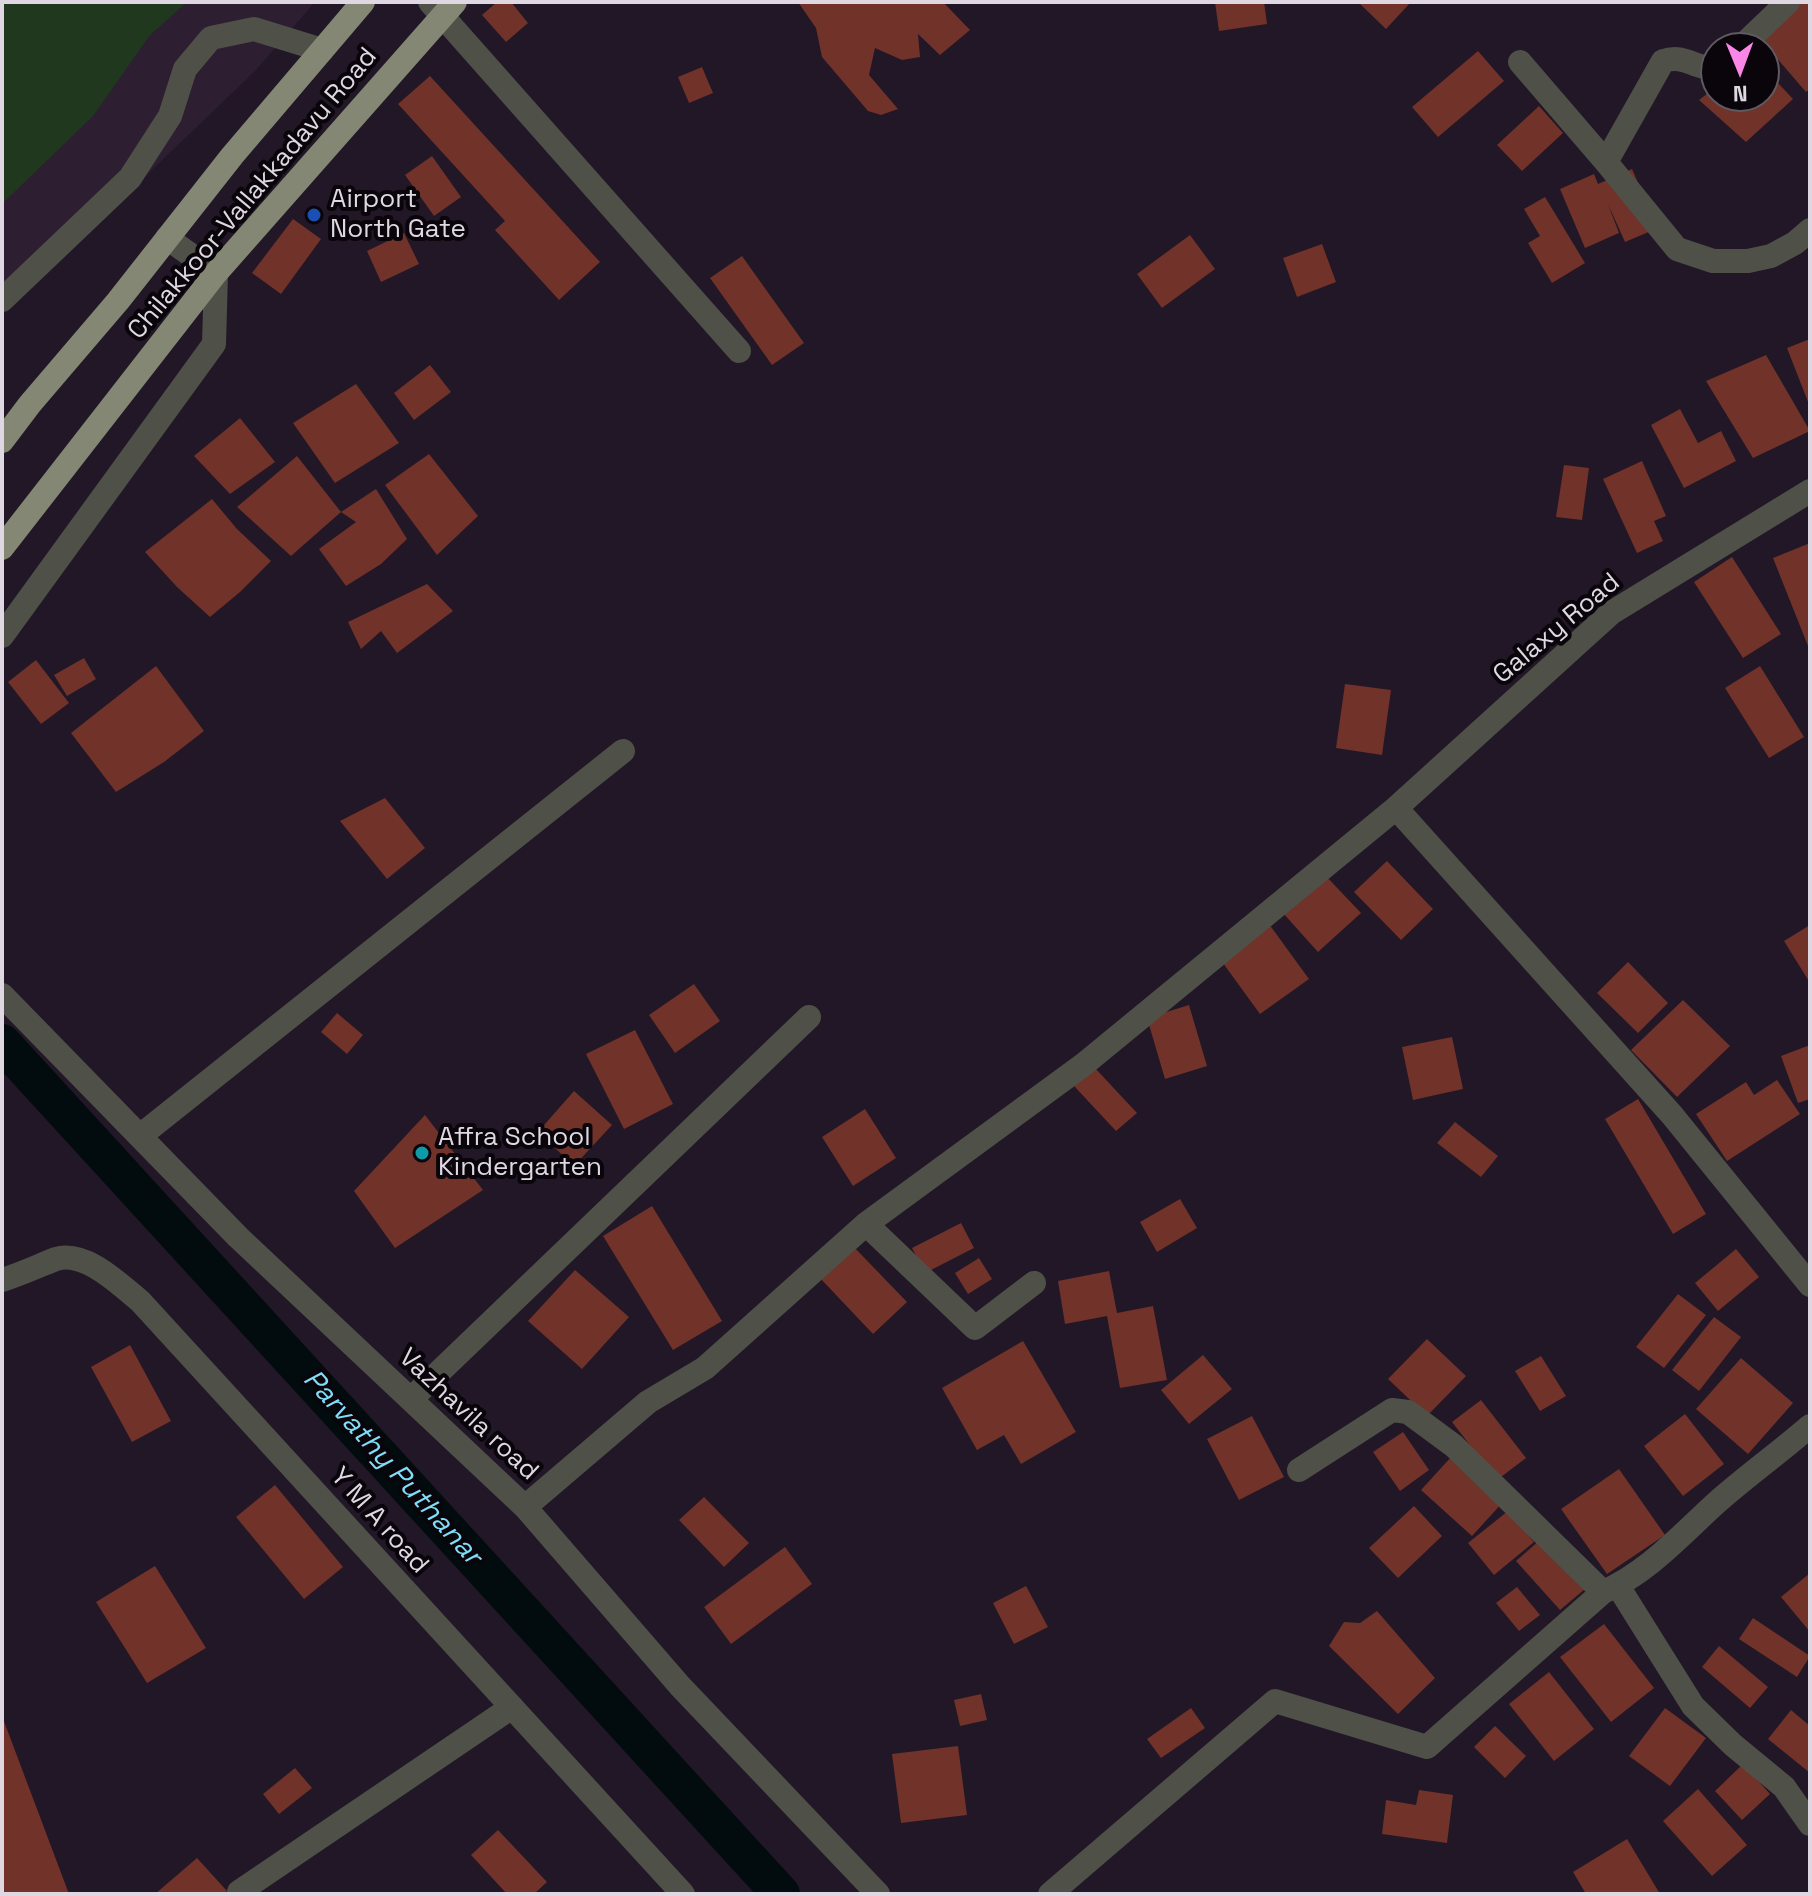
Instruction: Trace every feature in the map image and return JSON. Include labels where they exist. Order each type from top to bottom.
[{"type":"main road","points":[[2,441],[232,156],[363,2]]},
{"type":"main road","name":"Chilakkoor-Vallakkadavu Road","points":[[2,548],[216,273],[442,6]]},
{"type":"street","points":[[1757,32],[1788,2]]},
{"type":"street","points":[[442,6],[739,351]]},
{"type":"street","points":[[2,300],[130,178],[170,116],[185,69],[211,38],[254,29],[322,50]]},
{"type":"street","points":[[1606,162],[1663,61],[1684,59],[1700,66]]},
{"type":"street","points":[[1520,62],[1677,249],[1695,257],[1730,262],[1771,256],[1795,243],[1810,230]]},
{"type":"street","points":[[2,636],[214,344],[216,273],[167,238]]},
{"type":"street","name":"Galaxy Road","points":[[525,1507],[648,1402],[705,1368],[866,1224],[1083,1065],[1396,808],[1611,613],[1810,491]]},
{"type":"street","points":[[140,1136],[623,751]]},
{"type":"street","points":[[1396,808],[1672,1115],[1810,1285]]},
{"type":"street","name":"Vazhavila road","points":[[2,995],[238,1237],[525,1507],[680,1686],[878,1894]]},
{"type":"street","points":[[411,1399],[809,1017]]},
{"type":"street","points":[[866,1224],[975,1328],[1034,1283]]},
{"type":"street","name":"Y M A road","points":[[2,1280],[60,1258],[75,1258],[103,1271],[128,1291],[683,1894]]},
{"type":"street","points":[[1299,1470],[1392,1410],[1408,1412],[1473,1464],[1611,1589],[1693,1706],[1733,1745],[1784,1787],[1810,1824]]},
{"type":"street","points":[[1050,1894],[1275,1701],[1427,1747],[1611,1589],[1663,1552],[1717,1502],[1810,1426]]},
{"type":"street","points":[[239,1892],[512,1707]]},
{"type":"shaded area","points":[[2,2],[315,2],[256,70],[2,314]]},
{"type":"green space","points":[[2,2],[187,2],[150,35],[93,116],[2,204]]},
{"type":"building","points":[[497,2],[511,2],[528,23],[506,42],[482,15]]},
{"type":"building","points":[[798,2],[943,2],[970,30],[940,55],[918,34],[920,57],[902,60],[875,48],[869,75],[898,109],[881,115],[868,111],[822,57],[816,28]]},
{"type":"building","points":[[1215,2],[1264,2],[1267,24],[1219,31]]},
{"type":"building","points":[[1358,2],[1411,2],[1386,29]]},
{"type":"building","points":[[1798,2],[1810,2],[1810,89],[1806,92],[1780,62],[1780,32],[1770,32]]},
{"type":"building","points":[[1478,51],[1504,81],[1438,137],[1412,107]]},
{"type":"building","points":[[702,67],[713,93],[689,103],[678,77]]},
{"type":"building","points":[[430,76],[600,262],[559,300],[495,230],[505,221],[398,104]]},
{"type":"building","points":[[1780,85],[1793,99],[1780,111]]},
{"type":"building","points":[[1539,106],[1563,133],[1522,171],[1497,145]]},
{"type":"building","points":[[1712,112],[1779,112],[1746,142]]},
{"type":"building","points":[[432,156],[461,197],[434,216],[405,175]]},
{"type":"building","points":[[1632,169],[1658,228],[1625,242],[1608,204],[1619,233],[1585,248],[1560,189],[1594,174],[1598,184]]},
{"type":"building","points":[[1545,197],[1585,263],[1552,283],[1528,243],[1540,236],[1524,209]]},
{"type":"building","points":[[293,219],[321,239],[281,294],[252,273]]},
{"type":"building","points":[[404,233],[419,264],[381,282],[367,251]]},
{"type":"building","points":[[1190,235],[1215,269],[1162,308],[1137,274]]},
{"type":"building","points":[[1322,244],[1336,282],[1297,297],[1283,258]]},
{"type":"building","points":[[742,256],[804,343],[772,365],[710,278]]},
{"type":"building","points":[[1810,339],[1810,407],[1787,348]]},
{"type":"building","points":[[1766,355],[1810,431],[1753,458],[1706,381]]},
{"type":"building","points":[[430,365],[451,392],[414,420],[394,393]]},
{"type":"building","points":[[356,384],[399,443],[335,483],[293,423]]},
{"type":"building","points":[[1680,409],[1698,443],[1721,431],[1736,461],[1684,488],[1651,425]]},
{"type":"building","points":[[240,418],[275,462],[230,494],[194,456]]},
{"type":"building","points":[[429,454],[478,516],[437,555],[385,485]]},
{"type":"building","points":[[297,456],[341,512],[291,556],[237,507]]},
{"type":"building","points":[[1642,461],[1666,516],[1654,521],[1663,541],[1637,553],[1603,479]]},
{"type":"building","points":[[1564,465],[1589,468],[1582,520],[1556,517]]},
{"type":"building","points":[[376,489],[407,539],[381,564],[346,586],[319,549],[356,522],[341,512]]},
{"type":"building","points":[[212,499],[237,529],[271,561],[210,617],[145,552]]},
{"type":"building","points":[[1810,543],[1810,651],[1773,558]]},
{"type":"building","points":[[1732,557],[1781,634],[1743,658],[1694,582]]},
{"type":"building","points":[[427,584],[453,611],[397,653],[381,631],[361,649],[348,622]]},
{"type":"building","points":[[84,658],[96,679],[67,696],[54,675]]},
{"type":"building","points":[[36,660],[69,703],[41,724],[8,682]]},
{"type":"building","points":[[156,666],[204,731],[164,762],[116,792],[71,733]]},
{"type":"building","points":[[1760,666],[1804,737],[1769,758],[1725,688]]},
{"type":"building","points":[[1345,684],[1391,690],[1382,755],[1336,748]]},
{"type":"building","points":[[385,798],[425,848],[387,879],[340,821]]},
{"type":"building","points":[[1387,861],[1433,909],[1401,940],[1354,892]]},
{"type":"building","points":[[1324,874],[1361,913],[1318,952],[1282,912]]},
{"type":"building","points":[[1269,924],[1309,979],[1260,1014],[1220,959]]},
{"type":"building","points":[[1810,925],[1810,983],[1784,941]]},
{"type":"building","points":[[1628,962],[1668,1003],[1638,1033],[1597,993]]},
{"type":"building","points":[[694,984],[720,1021],[675,1053],[649,1015]]},
{"type":"building","points":[[1683,1000],[1730,1046],[1677,1097],[1631,1050]]},
{"type":"building","points":[[1189,1005],[1207,1066],[1165,1079],[1147,1018]]},
{"type":"building","points":[[337,1013],[363,1035],[347,1054],[321,1032]]},
{"type":"building","points":[[635,1030],[673,1104],[624,1129],[586,1054]]},
{"type":"building","points":[[1452,1037],[1463,1089],[1413,1100],[1402,1047]]},
{"type":"building","points":[[1810,1045],[1810,1099],[1798,1103],[1781,1056]]},
{"type":"building","points":[[1095,1068],[1137,1113],[1116,1131],[1074,1086]]},
{"type":"building","points":[[1777,1080],[1800,1114],[1727,1161],[1696,1114],[1746,1082],[1754,1095]]},
{"type":"building","points":[[574,1091],[612,1125],[574,1166],[538,1132]]},
{"type":"building","points":[[1638,1099],[1706,1214],[1673,1234],[1605,1119]]},
{"type":"building","points":[[865,1109],[896,1158],[853,1186],[822,1137]]},
{"type":"building","name":"Affra School Kindergarten","points":[[425,1115],[483,1190],[395,1248],[354,1191]]},
{"type":"building","points":[[1455,1122],[1498,1156],[1481,1177],[1437,1143]]},
{"type":"building","points":[[1180,1199],[1197,1228],[1157,1252],[1140,1222]]},
{"type":"building","points":[[652,1206],[722,1321],[673,1350],[603,1236]]},
{"type":"building","points":[[961,1223],[974,1248],[925,1273],[912,1248]]},
{"type":"building","points":[[852,1245],[907,1302],[873,1334],[819,1277]]},
{"type":"building","points":[[1736,1249],[1759,1277],[1718,1311],[1695,1283]]},
{"type":"building","points":[[979,1258],[992,1279],[968,1294],[955,1273]]},
{"type":"building","points":[[575,1270],[629,1317],[582,1369],[528,1321]]},
{"type":"building","points":[[1109,1271],[1117,1313],[1153,1306],[1167,1380],[1120,1388],[1107,1316],[1065,1324],[1058,1281]]},
{"type":"building","points":[[1678,1294],[1706,1315],[1664,1368],[1636,1347]]},
{"type":"building","points":[[1714,1317],[1741,1337],[1699,1391],[1672,1370]]},
{"type":"building","points":[[1427,1339],[1466,1376],[1427,1416],[1388,1379]]},
{"type":"building","points":[[1023,1341],[1076,1432],[1021,1464],[1004,1435],[977,1450],[942,1388]]},
{"type":"building","points":[[130,1345],[171,1421],[132,1442],[91,1367]]},
{"type":"building","points":[[1203,1355],[1232,1389],[1189,1424],[1161,1390]]},
{"type":"building","points":[[1541,1356],[1566,1396],[1540,1411],[1515,1371]]},
{"type":"building","points":[[1741,1358],[1793,1403],[1748,1454],[1696,1409]]},
{"type":"building","points":[[1481,1400],[1526,1458],[1497,1480],[1452,1422]]},
{"type":"building","points":[[1685,1414],[1724,1464],[1683,1496],[1644,1446]]},
{"type":"building","points":[[1252,1416],[1284,1477],[1239,1500],[1207,1439]]},
{"type":"building","points":[[1403,1432],[1429,1470],[1400,1491],[1373,1452]]},
{"type":"building","points":[[1452,1456],[1504,1501],[1472,1536],[1421,1490]]},
{"type":"building","points":[[1619,1469],[1665,1535],[1607,1574],[1561,1509]]},
{"type":"building","points":[[275,1485],[343,1567],[304,1599],[236,1517]]},
{"type":"building","points":[[704,1497],[749,1543],[724,1567],[679,1520]]},
{"type":"building","points":[[1414,1506],[1442,1536],[1398,1578],[1369,1548]]},
{"type":"building","points":[[1508,1511],[1534,1542],[1494,1575],[1468,1543]]},
{"type":"building","points":[[1541,1539],[1585,1589],[1560,1610],[1516,1561]]},
{"type":"building","points":[[785,1547],[812,1584],[731,1644],[704,1607]]},
{"type":"building","points":[[155,1566],[206,1648],[147,1683],[96,1602]]},
{"type":"building","points":[[1810,1573],[1810,1632],[1781,1597]]},
{"type":"building","points":[[1026,1586],[1048,1627],[1014,1644],[993,1603]]},
{"type":"building","points":[[1517,1587],[1540,1615],[1519,1631],[1496,1603]]},
{"type":"building","points":[[1377,1611],[1435,1678],[1398,1714],[1329,1646],[1344,1622],[1360,1623]]},
{"type":"building","points":[[1753,1618],[1810,1656],[1797,1677],[1739,1639]]},
{"type":"building","points":[[1604,1624],[1654,1688],[1611,1722],[1560,1657]]},
{"type":"building","points":[[1719,1646],[1768,1687],[1750,1708],[1702,1667]]},
{"type":"building","points":[[1549,1672],[1594,1729],[1554,1761],[1509,1704]]},
{"type":"building","points":[[981,1694],[987,1720],[960,1726],[954,1700]]},
{"type":"building","points":[[1191,1708],[1205,1728],[1161,1758],[1147,1739]]},
{"type":"building","points":[[1665,1708],[1706,1738],[1670,1786],[1629,1756]]},
{"type":"building","points":[[1791,1710],[1810,1726],[1810,1773],[1768,1739]]},
{"type":"building","points":[[2,1716],[69,1894],[2,1894]]},
{"type":"building","points":[[1495,1726],[1526,1756],[1505,1778],[1474,1747]]},
{"type":"building","points":[[958,1746],[967,1815],[901,1823],[892,1754]]},
{"type":"building","points":[[1743,1764],[1770,1794],[1742,1820],[1715,1791]]},
{"type":"building","points":[[295,1768],[312,1788],[279,1814],[263,1794]]},
{"type":"building","points":[[1698,1789],[1747,1845],[1712,1876],[1663,1821]]},
{"type":"building","points":[[1419,1790],[1453,1795],[1447,1843],[1382,1834],[1386,1800],[1416,1805]]},
{"type":"building","points":[[498,1830],[547,1882],[534,1894],[507,1894],[471,1855]]},
{"type":"building","points":[[1627,1839],[1660,1894],[1586,1894],[1573,1872]]},
{"type":"building","points":[[197,1858],[227,1891],[224,1894],[155,1894]]},
{"type":"waterway","name":"Parvathy Puthanar","points":[[2,1043],[781,1894]]},
{"type":"place","name":"Airport North Gate","points":[[314,215]]},
{"type":"place","name":"Affra School Kindergarten","points":[[422,1153]]}]
